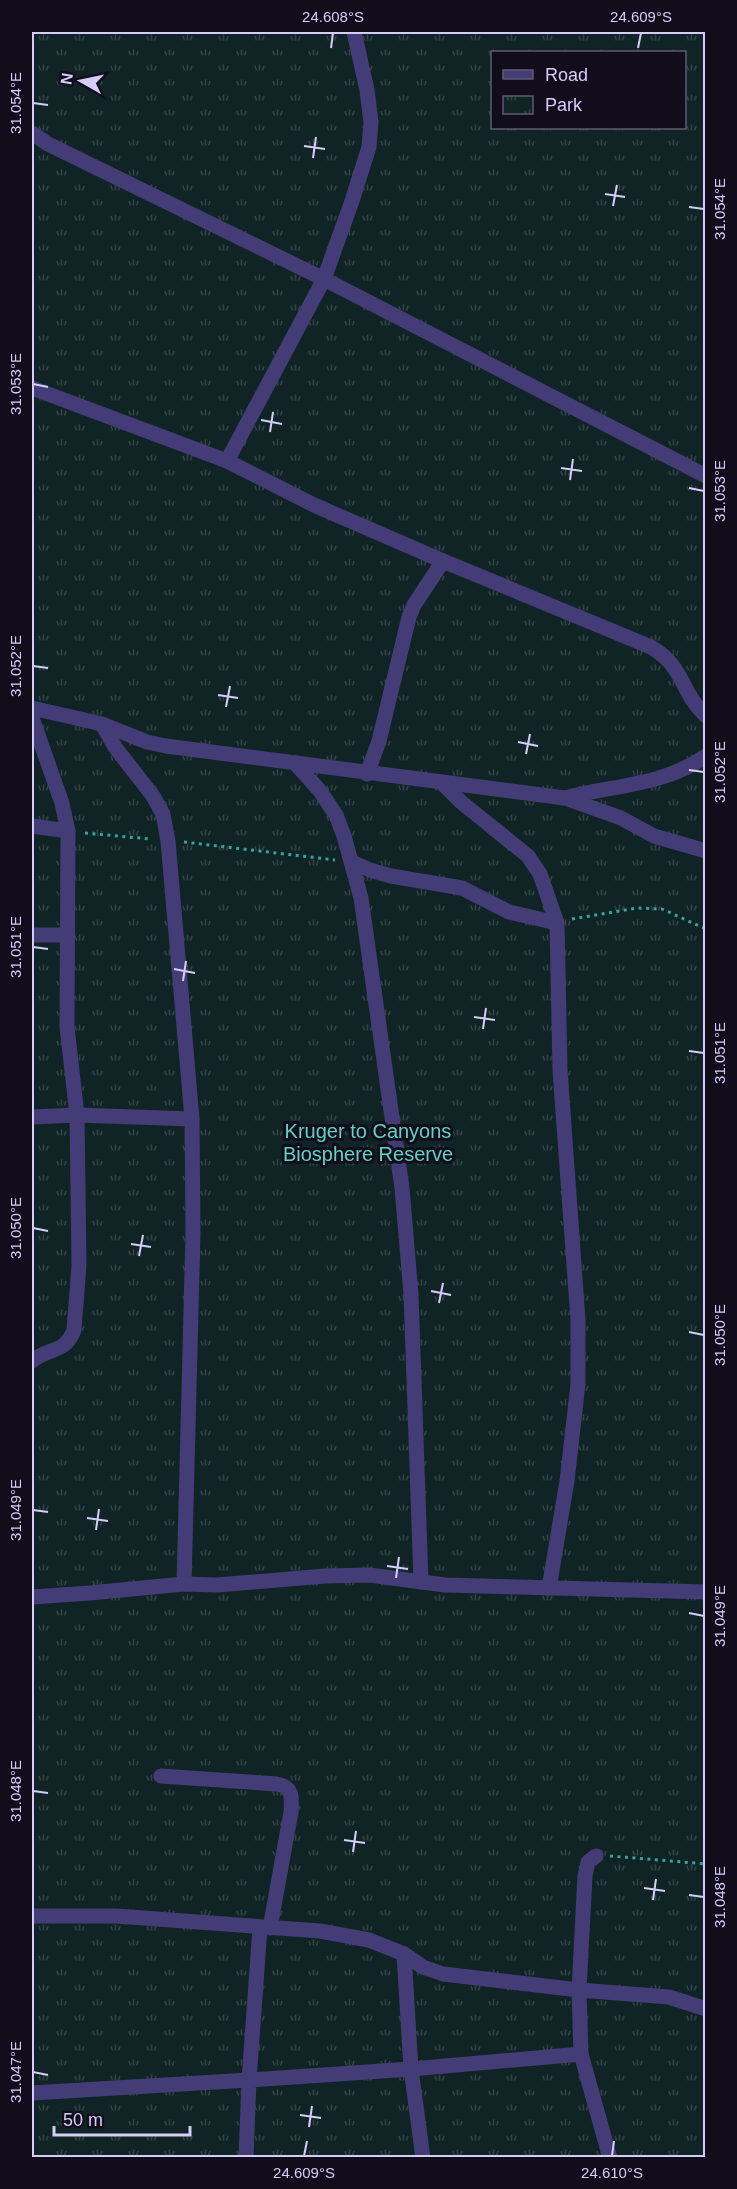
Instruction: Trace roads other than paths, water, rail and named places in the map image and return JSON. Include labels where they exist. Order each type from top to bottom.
[{"type":"street","points":[[227,461],[324,279],[369,147],[370,122],[367,90],[354,32]]},
{"type":"street","points":[[32,133],[48,144],[324,279],[705,476]]},
{"type":"street","points":[[32,388],[227,461],[314,505],[651,647],[672,662],[689,697],[705,716]]},
{"type":"street","points":[[367,774],[379,741],[414,605],[443,561]]},
{"type":"street","points":[[32,708],[102,724],[147,742],[166,746],[565,798],[621,818],[654,836],[705,851]]},
{"type":"street","points":[[32,718],[62,803],[68,831],[67,1027],[77,1115],[79,1265],[74,1330],[66,1344],[59,1349],[41,1354],[32,1361]]},
{"type":"street","points":[[102,724],[115,747],[153,796],[163,814],[168,841],[192,1119],[193,1233],[184,1584]]},
{"type":"street","points":[[565,798],[587,792],[642,784],[670,775],[705,756]]},
{"type":"street","points":[[295,763],[320,791],[336,815],[352,862],[368,940],[403,1200],[411,1294],[421,1582]]},
{"type":"street","points":[[441,783],[528,856],[540,874],[557,923],[560,1070],[578,1309],[578,1384],[567,1481],[549,1588]]},
{"type":"street","points":[[32,826],[68,831]]},
{"type":"street","points":[[352,862],[391,876],[462,888],[509,912],[557,923]]},
{"type":"street","points":[[32,935],[68,935]]},
{"type":"street","points":[[32,1117],[77,1115],[192,1119]]},
{"type":"street","points":[[32,1596],[101,1593],[184,1584],[217,1585],[358,1575],[445,1585],[705,1592]]},
{"type":"street","points":[[161,1776],[285,1785],[292,1797],[291,1812],[265,1928],[249,2080],[246,2157]]},
{"type":"street","points":[[597,1857],[588,1862],[585,1876],[579,1990],[581,2054],[610,2157]]},
{"type":"street","points":[[32,1916],[116,1916],[320,1931],[369,1940],[404,1954],[423,1967],[443,1974],[579,1990],[669,1997],[705,2009]]},
{"type":"street","points":[[404,1954],[411,2069],[423,2157]]},
{"type":"street","points":[[32,2093],[411,2069],[581,2054]]},
{"type":"park label","name":"Kruger to Canyons Biosphere Reserve","points":[[368,1142]]}]
